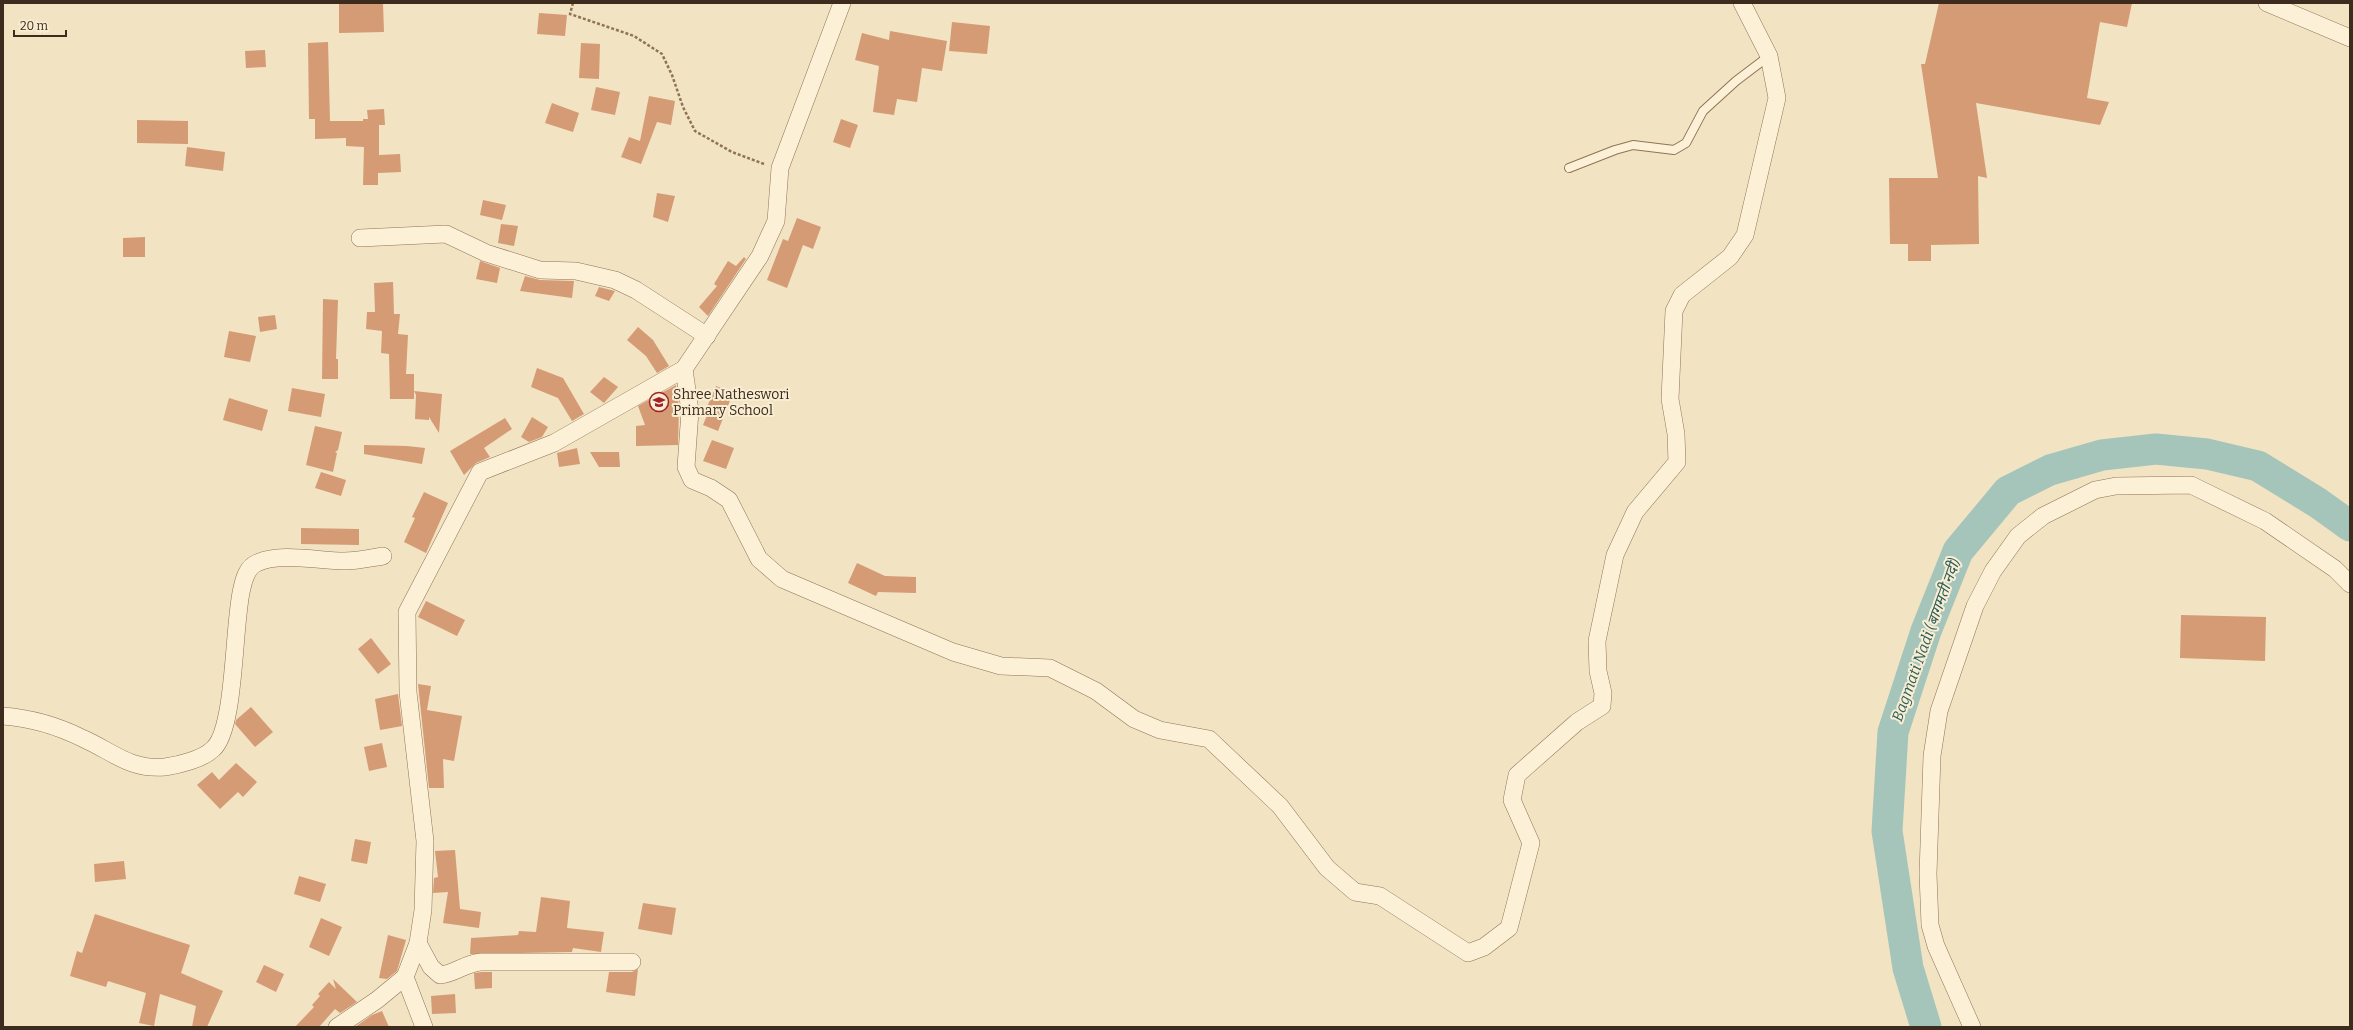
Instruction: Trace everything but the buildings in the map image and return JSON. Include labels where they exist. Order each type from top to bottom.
[{"type":"street","points":[[337,1027],[377,1000],[404,977],[418,944],[423,910],[425,841],[408,692],[407,612],[480,472],[554,443],[684,369],[760,256],[776,221],[780,170],[842,3]]},
{"type":"street","points":[[684,369],[690,411],[686,467],[692,480],[711,488],[729,500],[759,559],[782,579],[953,652],[1001,666],[1050,668],[1096,691],[1134,719],[1160,730],[1209,739],[1280,806],[1327,868],[1355,892],[1380,896],[1468,953],[1484,947],[1509,928],[1531,843],[1512,800],[1517,776],[1577,722],[1602,706],[1603,693],[1598,671],[1597,641],[1615,555],[1635,512],[1677,462],[1676,434],[1670,399],[1674,311],[1682,296],[1730,257],[1745,235],[1777,98],[1769,56],[1742,3]]},
{"type":"street","points":[[2267,3],[2350,38]]},
{"type":"street","points":[[360,238],[446,234],[486,253],[540,270],[576,271],[615,280],[636,290],[707,336]]},
{"type":"street","points":[[1972,1027],[1936,946],[1930,925],[1928,874],[1932,756],[1939,711],[1975,606],[1993,571],[2018,536],[2044,516],[2095,490],[2116,486],[2191,485],[2265,521],[2336,570],[2350,584]]},
{"type":"street","points":[[3,716],[54,725],[86,739],[113,756],[137,765],[166,767],[199,757],[213,750],[222,738],[228,719],[239,601],[246,574],[255,563],[271,558],[345,561],[383,556]]},
{"type":"street","points":[[418,944],[431,967],[440,975],[450,975],[470,963],[480,962],[632,962]]},
{"type":"street","points":[[404,977],[424,1027]]},
{"type":"lane","points":[[1569,168],[1614,150],[1633,145],[1674,150],[1686,143],[1703,111],[1736,81],[1769,56]]},
{"type":"path","points":[[573,3],[570,14],[634,36],[662,54],[672,75],[682,107],[696,131],[732,152],[780,170]]},
{"type":"waterway","name":"Bagmati Nadi (बागमती नदी)","points":[[1926,1027],[1908,968],[1887,831],[1893,732],[1926,631],[1958,551],[2008,491],[2050,470],[2102,455],[2156,449],[2207,454],[2258,466],[2318,503],[2350,526]]},
{"type":"place","name":"Shree Natheswori Primary School","points":[[659,402]]}]
